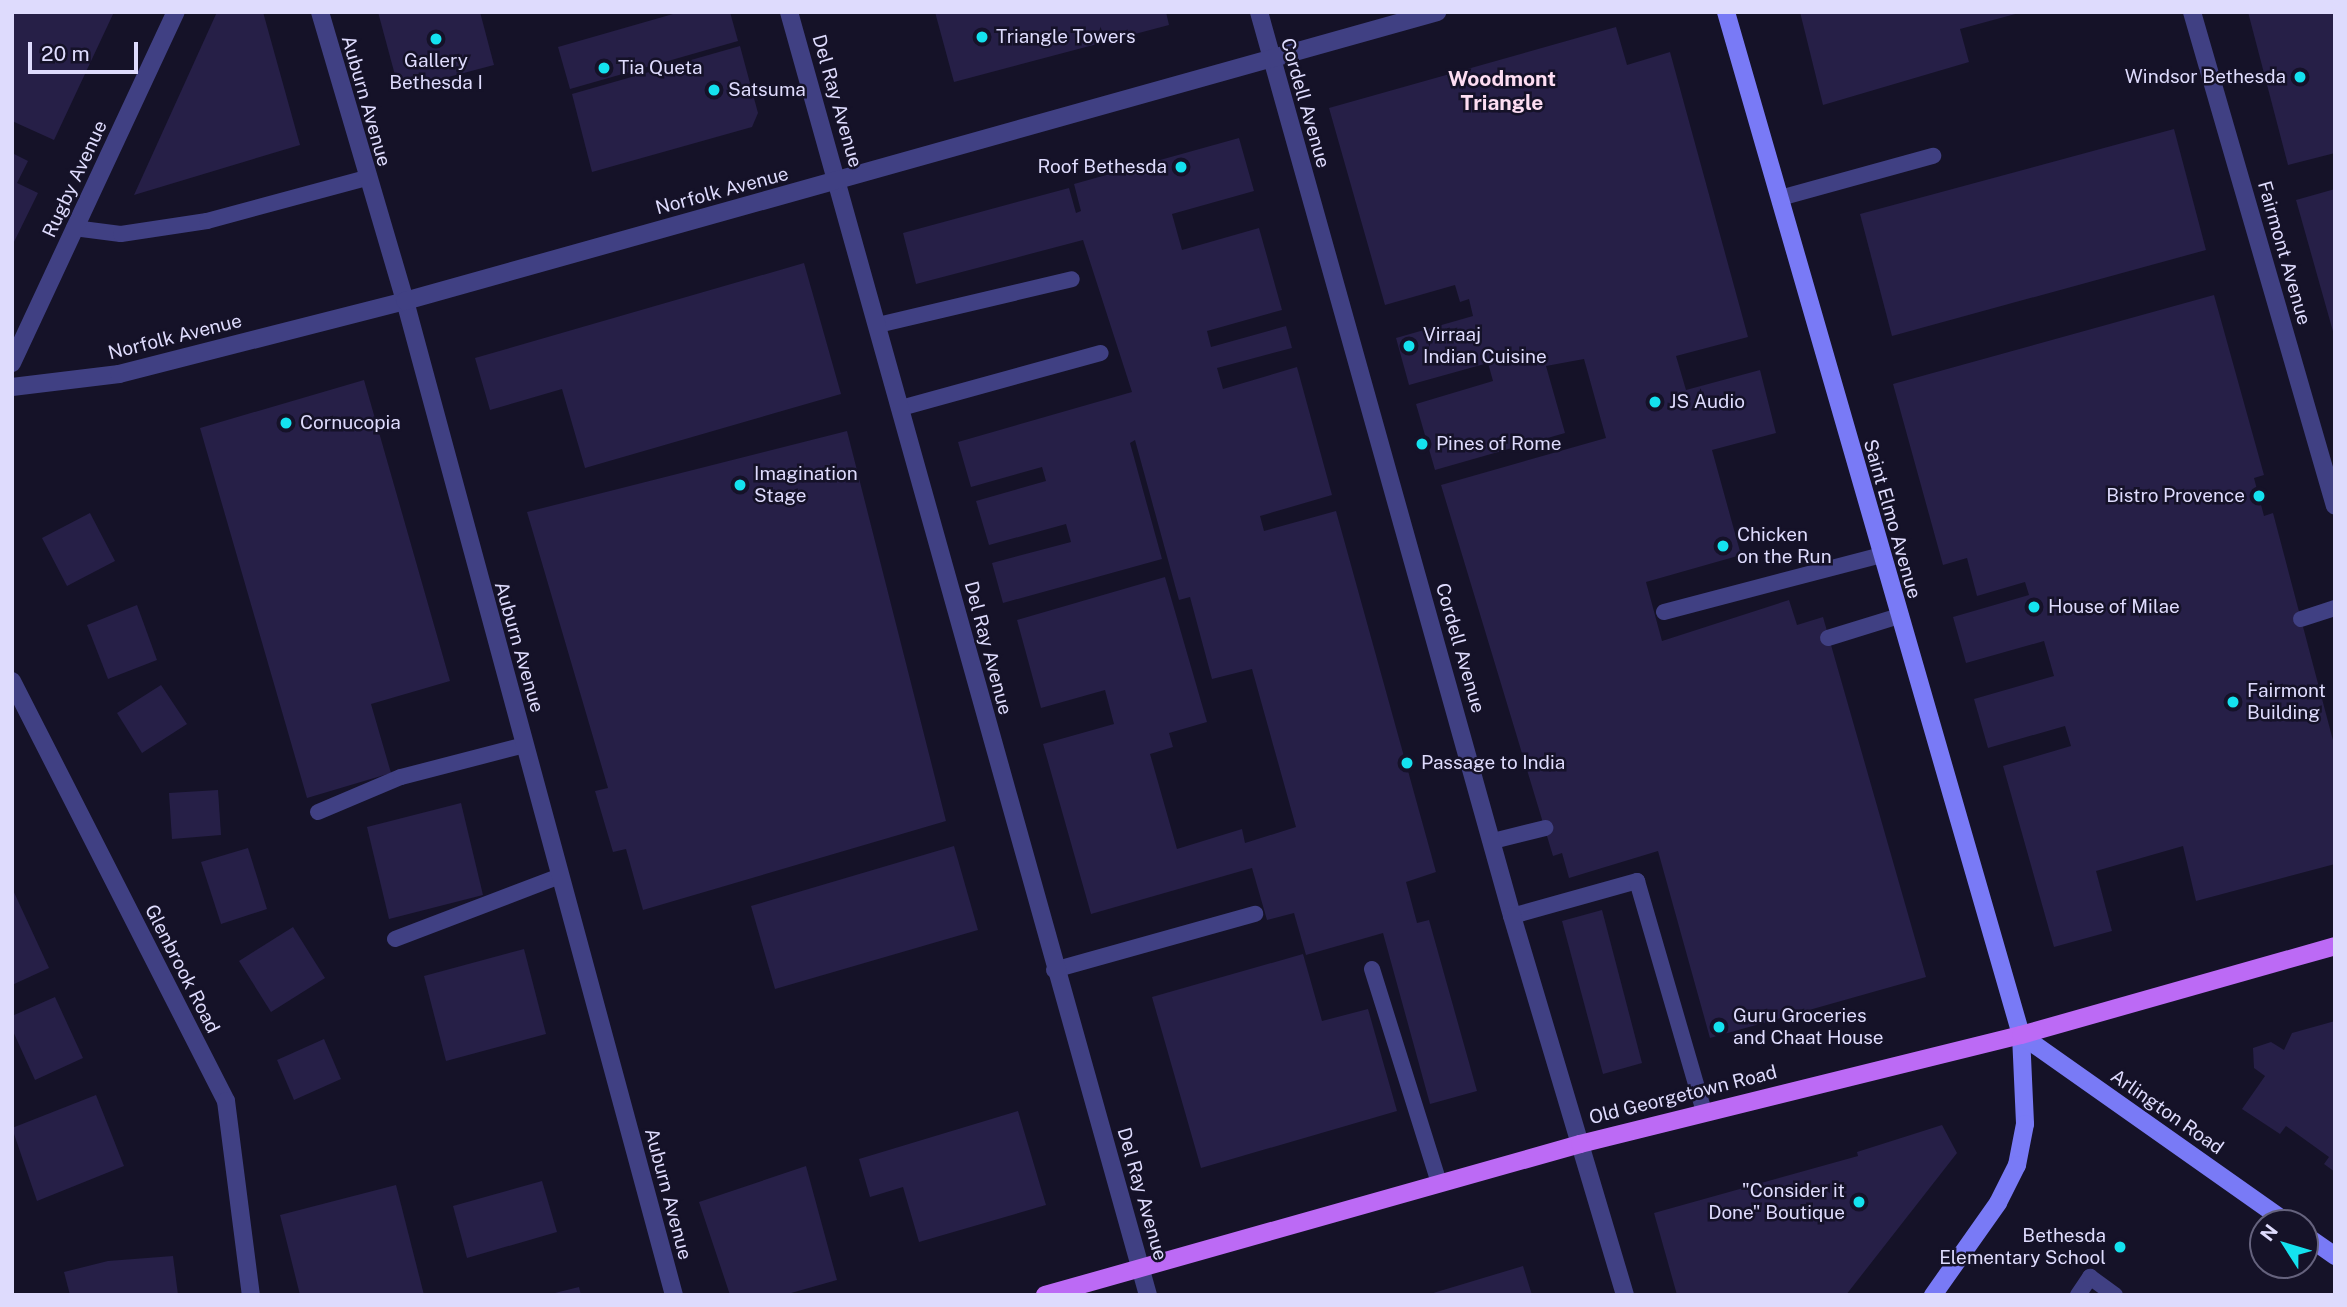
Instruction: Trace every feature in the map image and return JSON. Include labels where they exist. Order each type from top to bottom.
[{"type":"main road","name":"Old Georgetown Road","points":[[1045,1295],[1580,1144],[1704,1111],[2021,1035],[2335,946]]},
{"type":"street","name":"Rugby Avenue","points":[[12,363],[176,12]]},
{"type":"street","name":"Auburn Avenue","points":[[320,12],[366,178],[405,301],[674,1295]]},
{"type":"street","name":"Del Ray Avenue","points":[[789,12],[839,181],[1054,970],[1148,1295]]},
{"type":"street","name":"Cordell Avenue","points":[[1259,12],[1512,916],[1625,1295]]},
{"type":"street","name":"Norfolk Avenue","points":[[12,387],[119,374],[405,301],[1437,12]]},
{"type":"street","name":"Saint Elmo Avenue","points":[[1726,12],[2021,1035],[2025,1124],[2017,1165],[1998,1203],[1933,1295]]},
{"type":"street","name":"Fairmont Avenue","points":[[2192,12],[2335,506]]},
{"type":"street","name":"Glenbrook Road","points":[[12,681],[226,1101],[251,1295]]},
{"type":"street","name":"Arlington Road","points":[[2021,1035],[2268,1209]]},
{"type":"street","points":[[2319,1245],[2335,1256]]},
{"type":"lane","points":[[1780,198],[1933,156]]},
{"type":"lane","points":[[75,228],[121,234],[206,221],[366,178]]},
{"type":"lane","points":[[878,325],[1072,279]]},
{"type":"lane","points":[[901,408],[1101,353]]},
{"type":"lane","points":[[1664,612],[1881,555]]},
{"type":"lane","points":[[2301,619],[2335,608]]},
{"type":"lane","points":[[1828,638],[1899,616]]},
{"type":"lane","points":[[318,812],[401,777],[525,745]]},
{"type":"lane","points":[[1493,841],[1545,828]]},
{"type":"lane","points":[[396,939],[560,876]]},
{"type":"lane","points":[[1512,916],[1637,881],[1704,1111]]},
{"type":"lane","points":[[1054,970],[1255,914]]},
{"type":"lane","points":[[1372,969],[1439,1183]]},
{"type":"lane","points":[[2078,1295],[2090,1277],[2115,1295]]},
{"type":"building","points":[[12,12],[114,12],[54,140],[12,121]]},
{"type":"building","points":[[217,12],[263,12],[300,145],[134,195]]},
{"type":"building","name":"Gallery Bethesda I","points":[[378,12],[480,12],[494,65],[399,90]]},
{"type":"building","name":"Tia Queta","points":[[680,12],[730,12],[738,41],[570,89],[558,47]]},
{"type":"building","points":[[935,12],[1166,12],[1169,25],[954,82]]},
{"type":"building","points":[[1800,12],[2019,13],[1960,29],[1969,62],[1823,105]]},
{"type":"building","name":"Windsor Bethesda","points":[[2248,12],[2335,12],[2335,153],[2288,165]]},
{"type":"building","points":[[1616,27],[1627,65],[1670,52],[1748,337],[1676,356],[1686,390],[1760,370],[1776,433],[1712,450],[1741,555],[1646,582],[1662,641],[1789,600],[1797,625],[1823,617],[1926,977],[1710,1038],[1658,851],[1569,878],[1562,853],[1553,856],[1441,485],[1606,438],[1584,359],[1546,366],[1565,433],[1435,470],[1416,404],[1493,381],[1488,363],[1409,385],[1396,338],[1473,316],[1469,299],[1460,302],[1455,285],[1385,305],[1329,108]]},
{"type":"building","points":[[740,46],[758,113],[752,127],[592,172],[572,94]]},
{"type":"building","points":[[2174,129],[2206,250],[1892,336],[1860,214]]},
{"type":"building","points":[[1239,138],[1254,191],[1172,214],[1182,250],[1259,228],[1282,310],[1207,331],[1211,347],[1286,326],[1292,348],[1217,368],[1223,389],[1297,367],[1332,495],[1260,516],[1264,531],[1336,511],[1436,872],[1406,882],[1417,923],[1429,920],[1477,1091],[1430,1104],[1383,933],[1306,955],[1294,913],[1267,920],[1252,868],[1091,914],[1043,744],[1114,724],[1105,690],[1041,708],[1017,620],[1165,577],[1207,722],[1169,733],[1173,747],[1150,754],[1177,849],[1242,829],[1245,843],[1296,827],[1252,669],[1212,679],[1190,597],[1179,600],[1135,440],[1130,443],[1162,559],[1003,603],[992,563],[1071,542],[1066,524],[989,545],[976,501],[1046,481],[1042,467],[971,487],[958,442],[1132,392],[1083,240],[916,284],[903,233],[1069,188],[1076,213],[1081,211],[1074,184]]},
{"type":"building","points":[[12,153],[28,161],[17,183],[38,193],[12,246]]},
{"type":"building","points":[[2335,189],[2335,335],[2334,335],[2296,200]]},
{"type":"building","points":[[804,263],[841,394],[585,468],[562,389],[490,410],[475,358]]},
{"type":"building","points":[[2214,295],[2264,475],[2254,478],[2264,516],[2273,513],[2335,748],[2335,864],[2196,901],[2183,846],[2096,871],[2112,931],[2054,947],[2003,766],[2071,746],[2065,726],[1988,748],[1974,699],[2054,676],[2044,641],[1966,663],[1953,617],[2029,595],[2025,582],[1977,596],[1967,558],[1943,565],[1893,384]]},
{"type":"building","points":[[364,380],[450,681],[371,704],[391,773],[307,798],[200,428]]},
{"type":"building","points":[[847,431],[946,821],[643,910],[626,849],[613,852],[595,791],[608,788],[527,512]]},
{"type":"building","points":[[90,513],[115,561],[67,586],[42,538]]},
{"type":"building","points":[[137,605],[157,660],[108,679],[87,625]]},
{"type":"building","points":[[161,685],[187,724],[142,753],[117,713]]},
{"type":"building","points":[[218,790],[221,835],[172,839],[169,793]]},
{"type":"building","points":[[461,803],[483,895],[389,919],[367,827]]},
{"type":"building","points":[[954,846],[978,930],[775,989],[751,906]]},
{"type":"building","points":[[248,848],[267,909],[221,924],[201,862]]},
{"type":"building","points":[[12,888],[49,968],[12,985]]},
{"type":"building","points":[[1602,910],[1642,1063],[1603,1074],[1562,921]]},
{"type":"building","points":[[293,927],[325,978],[271,1012],[239,961]]},
{"type":"building","points":[[524,949],[546,1034],[446,1061],[424,976]]},
{"type":"building","points":[[1303,954],[1322,1021],[1368,1009],[1397,1111],[1201,1168],[1152,997]]},
{"type":"building","points":[[55,997],[83,1058],[35,1080],[12,1029],[12,1016]]},
{"type":"building","points":[[2335,1021],[2335,1172],[2324,1164],[2329,1157],[2286,1126],[2280,1134],[2242,1109],[2265,1076],[2254,1068],[2253,1048],[2271,1042],[2284,1050],[2292,1033]]},
{"type":"building","points":[[324,1039],[341,1079],[294,1100],[277,1060]]},
{"type":"building","points":[[96,1095],[124,1166],[37,1201],[12,1128]]},
{"type":"building","points":[[1018,1111],[1046,1205],[919,1242],[903,1187],[870,1197],[859,1159]]},
{"type":"building","points":[[1942,1125],[1957,1153],[1846,1295],[1677,1295],[1654,1213],[1858,1156],[1857,1152]]},
{"type":"building","points":[[806,1166],[837,1280],[784,1295],[730,1295],[699,1202]]},
{"type":"building","points":[[542,1181],[557,1232],[467,1258],[453,1206]]},
{"type":"building","points":[[396,1185],[424,1295],[300,1295],[280,1215]]},
{"type":"building","points":[[173,1256],[178,1295],[70,1295],[64,1272],[108,1261]]},
{"type":"building","points":[[1523,1266],[1532,1295],[1430,1295],[1430,1294]]},
{"type":"building","points":[[579,1287],[581,1295],[551,1295],[551,1294]]},
{"type":"place","name":"Triangle Towers","points":[[982,37]]},
{"type":"place","name":"Gallery Bethesda I","points":[[436,39]]},
{"type":"place","name":"Tia Queta","points":[[604,68]]},
{"type":"place","name":"Windsor Bethesda","points":[[2300,77]]},
{"type":"place","name":"Satsuma","points":[[714,90]]},
{"type":"place","name":"Roof Bethesda","points":[[1181,167]]},
{"type":"place","name":"Virraaj Indian Cuisine","points":[[1409,346]]},
{"type":"place","name":"JS Audio","points":[[1655,402]]},
{"type":"place","name":"Cornucopia","points":[[286,423]]},
{"type":"place","name":"Pines of Rome","points":[[1422,444]]},
{"type":"place","name":"Imagination Stage","points":[[740,485]]},
{"type":"place","name":"Bistro Provence","points":[[2259,496]]},
{"type":"place","name":"Chicken on the Run","points":[[1723,546]]},
{"type":"place","name":"House of Milae","points":[[2034,607]]},
{"type":"place","name":"Fairmont Building","points":[[2233,702]]},
{"type":"place","name":"Passage to India","points":[[1407,763]]},
{"type":"place","name":"Guru Groceries and Chaat House","points":[[1719,1027]]},
{"type":"place","name":"\"Consider it Done\" Boutique","points":[[1859,1202]]},
{"type":"place","name":"Bethesda Elementary School","points":[[2120,1247]]},
{"type":"district","name":"Woodmont Triangle","points":[[1502,91]]}]
